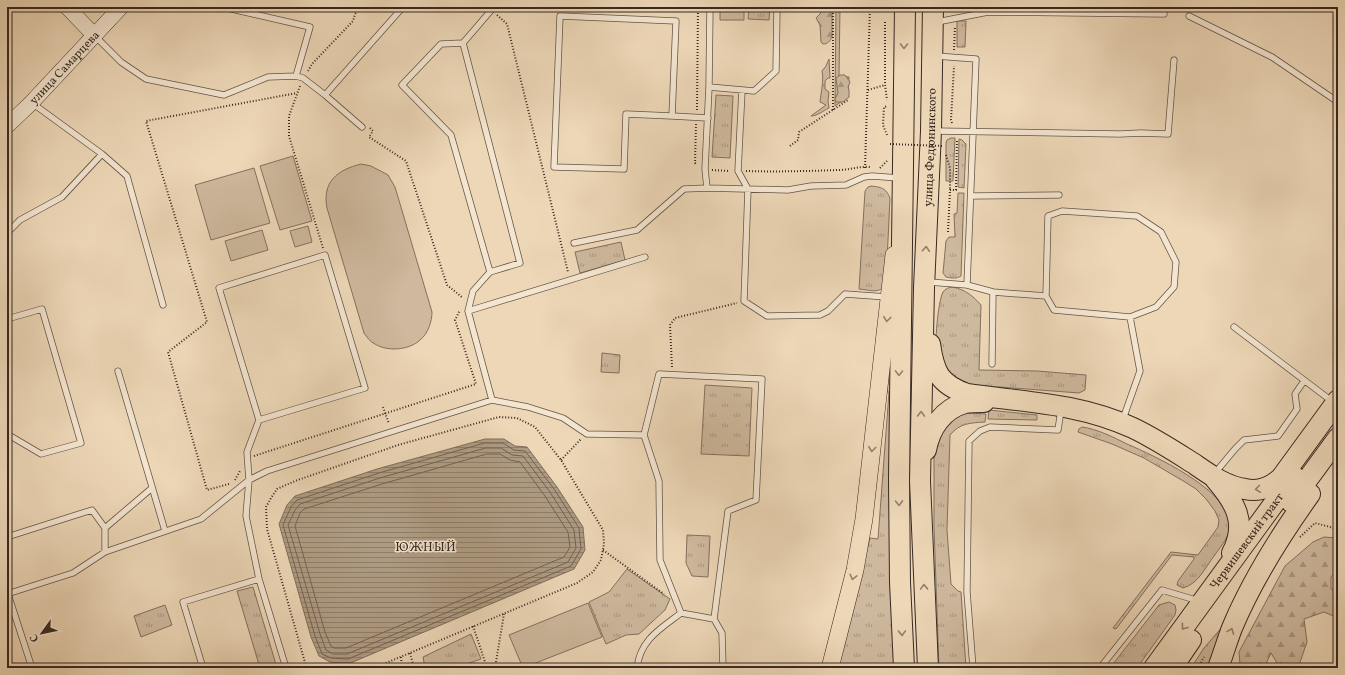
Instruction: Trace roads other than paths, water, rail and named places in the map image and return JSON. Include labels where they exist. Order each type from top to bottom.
[{"type":"highway","points":[[904,7],[899,480],[904,668]]},
{"type":"highway","name":"улица Федюнинского","points":[[924,285],[931,131],[933,15]]},
{"type":"highway","points":[[924,285],[933,362],[940,378],[954,389],[967,394],[1062,406],[1092,412],[1122,423],[1155,439],[1212,476],[1225,483],[1244,489],[1262,489],[1272,485],[1281,478],[1337,406]]},
{"type":"highway","points":[[924,285],[920,481],[925,632],[928,668]]},
{"type":"highway","points":[[920,481],[927,442],[940,417],[948,411],[966,403],[1007,400]]},
{"type":"highway","name":"Червишевский тракт","points":[[1154,668],[1208,594],[1337,406]]},
{"type":"highway","name":"Червишевский тракт","points":[[1172,668],[1338,438]]},
{"type":"highway","points":[[1218,668],[1232,628],[1263,566],[1304,503],[1338,455]]},
{"type":"highway","points":[[1208,594],[1235,547],[1240,527],[1234,504],[1223,488],[1212,476]]},
{"type":"main road","points":[[830,668],[855,570],[864,519],[902,188]]},
{"type":"street","points":[[68,7],[95,36]]},
{"type":"street","name":"улица Самарцева","points":[[7,126],[31,103],[121,7]]},
{"type":"lane","points":[[223,7],[310,28],[296,76]]},
{"type":"lane","points":[[325,95],[403,7]]},
{"type":"lane","points":[[708,188],[705,169],[709,87],[710,7]]},
{"type":"lane","points":[[709,87],[754,91],[776,71],[777,7]]},
{"type":"lane","points":[[933,15],[955,19],[988,9],[1164,14],[1164,7]]},
{"type":"lane","points":[[490,272],[451,135],[402,85],[441,44],[463,43],[492,8]]},
{"type":"lane","points":[[672,116],[676,21],[560,16],[554,166],[624,169],[626,114],[708,118]]},
{"type":"lane","points":[[1189,16],[1272,57],[1338,102]]},
{"type":"lane","points":[[95,36],[121,62],[146,79],[224,95],[268,77],[296,76],[303,78],[365,127]]},
{"type":"lane","points":[[463,43],[520,263],[490,272],[473,291],[468,311],[492,400]]},
{"type":"lane","points":[[932,56],[976,59],[967,285]]},
{"type":"lane","points":[[931,131],[1168,134],[1174,60]]},
{"type":"lane","points":[[742,90],[738,171],[748,189],[744,301],[767,316],[820,315],[828,311],[845,294],[889,297]]},
{"type":"lane","points":[[31,103],[102,154],[127,176],[162,305]]},
{"type":"lane","points":[[7,233],[20,220],[62,197],[102,154]]},
{"type":"lane","points":[[574,243],[637,230],[684,189],[708,188],[788,190],[811,186],[846,184],[864,177],[872,176],[902,188]]},
{"type":"lane","points":[[971,196],[1059,195]]},
{"type":"lane","points":[[1062,211],[1137,216],[1161,232],[1176,262],[1174,287],[1156,307],[1130,317],[1054,310],[1046,296],[1048,216],[1062,211]]},
{"type":"lane","points":[[259,420],[365,388],[325,255],[219,288],[259,420],[248,452],[249,480],[246,516],[259,579],[286,668]]},
{"type":"lane","points":[[468,311],[644,257]]},
{"type":"lane","points":[[924,285],[967,285],[993,292],[1046,296]]},
{"type":"lane","points":[[992,364],[993,292]]},
{"type":"lane","points":[[7,319],[42,309],[81,443],[41,454],[7,434]]},
{"type":"lane","points":[[1122,423],[1140,371],[1130,317]]},
{"type":"lane","points":[[1234,328],[1337,406]]},
{"type":"lane","points":[[118,371],[165,531]]},
{"type":"lane","points":[[680,612],[660,560],[659,481],[644,435],[659,374],[762,379],[756,500],[728,511],[714,618],[722,633],[723,668]]},
{"type":"lane","points":[[1212,476],[1244,440],[1278,436],[1297,409],[1295,394],[1304,381]]},
{"type":"lane","points":[[32,668],[8,594],[74,573],[105,552],[200,520],[249,480],[267,471],[492,400],[528,407],[563,418],[587,434],[644,435]]},
{"type":"lane","points":[[973,668],[967,592],[969,441],[980,431],[990,427],[1058,430],[1062,406]]},
{"type":"lane","points":[[105,528],[152,488]]},
{"type":"lane","points":[[7,537],[92,510],[105,528],[105,552]]},
{"type":"lane","points":[[203,668],[183,602],[259,579]]},
{"type":"lane","points":[[1100,668],[1162,590],[1208,594]]},
{"type":"lane","points":[[680,612],[714,618]]},
{"type":"lane","points":[[638,668],[638,658],[648,640],[680,612]]},
{"type":"water","points":[[485,439],[504,439],[515,446],[527,447],[557,487],[583,527],[585,550],[574,569],[348,664],[330,662],[319,656],[311,637],[279,524],[287,505],[295,496],[377,469]]},
{"type":"district","name":"ЮЖНЫЙ","points":[[426,546]]}]
